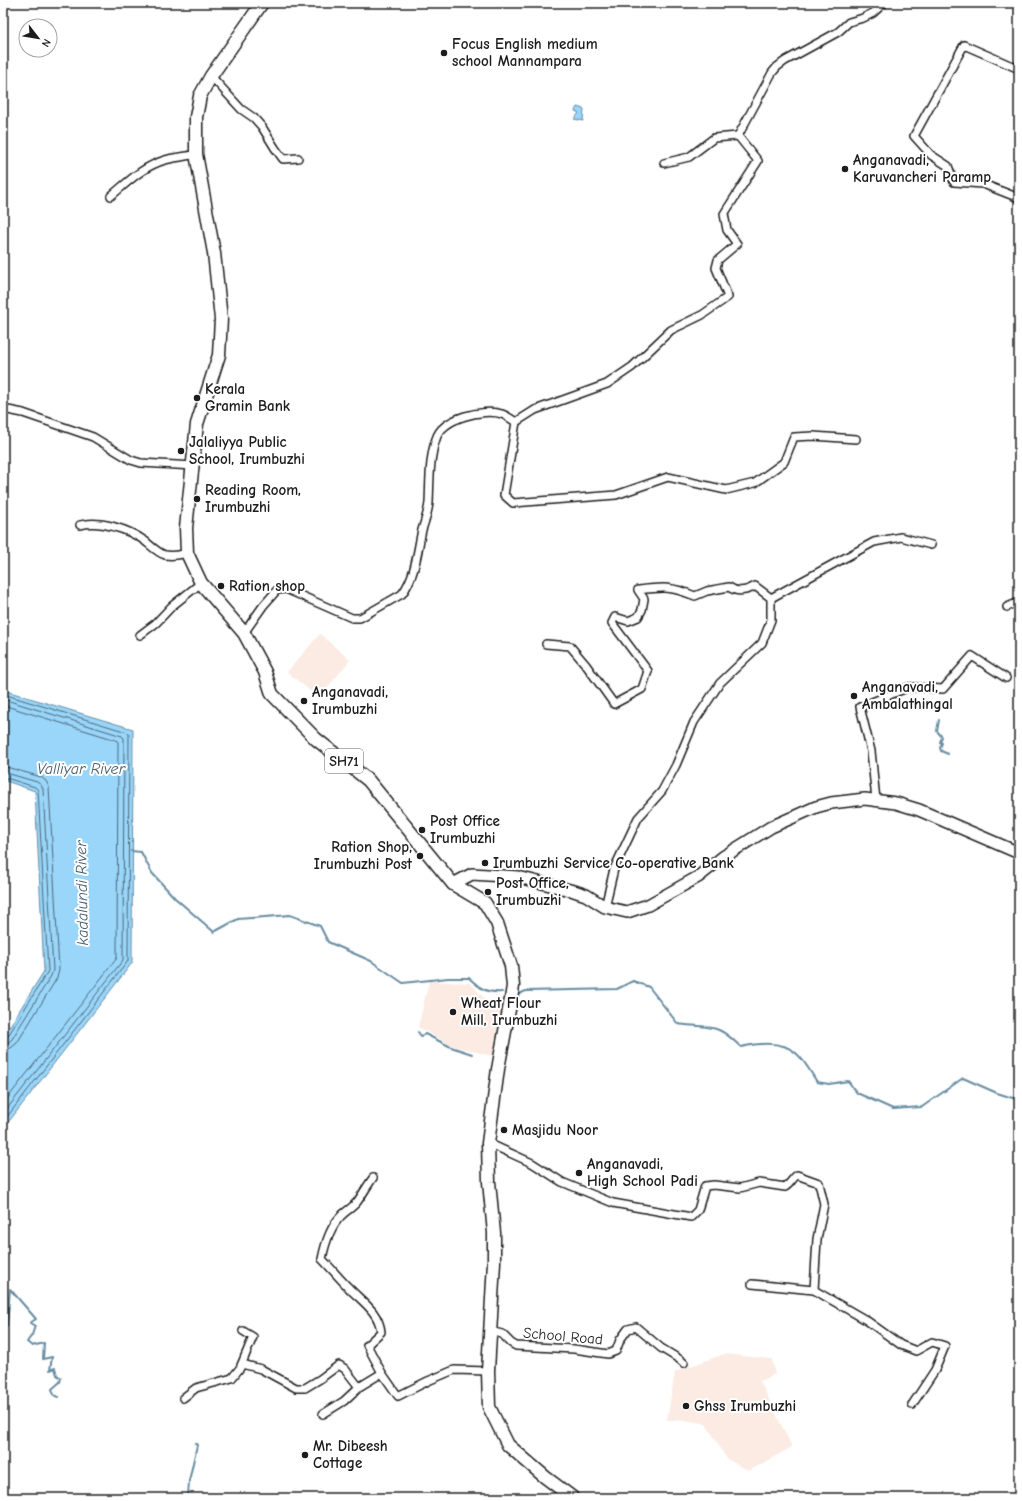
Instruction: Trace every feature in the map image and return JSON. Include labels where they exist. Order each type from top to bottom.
[{"type":"main road","name":"SH71","points":[[262,3],[211,76],[200,96],[196,116],[196,154],[214,252],[222,319],[219,355],[197,424],[194,466],[186,528],[187,553],[201,583],[244,634],[265,672],[272,694],[316,739],[368,780],[453,884],[485,903],[497,923],[511,966],[513,986],[498,1069],[488,1143],[489,1182],[494,1233],[494,1262],[488,1371],[489,1407],[508,1446],[573,1498]]},
{"type":"main road","points":[[453,884],[472,874],[518,877],[586,895],[605,907],[627,912],[648,904],[698,877],[723,857],[750,841],[771,826],[816,807],[851,800],[865,799],[896,803],[919,810],[1019,853]]},
{"type":"street","points":[[738,136],[777,66],[838,32],[849,22],[873,13],[884,3]]},
{"type":"street","points":[[1019,69],[964,45],[914,136],[931,155],[948,166],[954,182],[983,184],[1019,198]]},
{"type":"street","points":[[211,76],[241,109],[254,118],[262,127],[283,158],[298,158]]},
{"type":"street","points":[[664,162],[689,157],[714,138],[738,136]]},
{"type":"street","points":[[738,136],[758,161],[724,214],[727,230],[738,244],[718,260],[716,268],[728,297],[702,315],[671,330],[632,367],[607,384],[535,410],[516,422],[504,495],[513,503],[616,495],[668,477],[726,490],[755,483],[775,470],[784,462],[794,437],[813,436],[856,440]]},
{"type":"street","points":[[112,196],[138,173],[166,159],[176,159],[196,154]]},
{"type":"street","points":[[3,410],[23,413],[93,437],[131,460],[141,463],[194,466]]},
{"type":"street","points":[[244,634],[263,606],[277,590],[286,589],[352,618],[360,618],[402,594],[407,588],[413,574],[428,506],[431,465],[436,438],[443,428],[457,418],[482,413],[491,412],[503,414],[516,422]]},
{"type":"street","points":[[80,525],[88,522],[111,525],[137,535],[164,555],[187,553]]},
{"type":"street","points":[[771,598],[874,542],[902,537],[931,545]]},
{"type":"street","points":[[140,635],[156,623],[172,606],[201,583]]},
{"type":"street","points":[[546,644],[570,646],[586,665],[614,704],[642,689],[648,671],[612,623],[615,617],[628,621],[638,617],[642,610],[644,600],[638,590],[668,587],[695,596],[707,591],[728,587],[733,590],[748,590],[755,586],[771,598]]},
{"type":"street","points":[[605,907],[614,869],[638,818],[662,791],[676,765],[694,722],[720,683],[762,643],[771,620],[771,598]]},
{"type":"street","points":[[1006,607],[1019,602]]},
{"type":"street","points":[[876,800],[871,751],[860,707],[909,687],[943,689],[972,656],[1006,678]]},
{"type":"street","points":[[488,1143],[532,1163],[562,1182],[613,1203],[657,1210],[680,1216],[691,1217],[698,1210],[705,1186],[714,1185],[740,1188],[759,1183],[785,1186],[789,1185],[794,1176],[797,1175],[819,1183],[824,1204],[817,1239],[814,1290]]},
{"type":"street","points":[[373,1178],[358,1201],[348,1212],[341,1216],[333,1227],[325,1246],[322,1259],[348,1288],[367,1304],[380,1323],[381,1332],[367,1344],[382,1373],[398,1396],[454,1370],[488,1371]]},
{"type":"street","points":[[752,1284],[814,1290],[866,1320],[901,1345],[916,1351],[932,1342],[945,1346],[935,1370],[912,1405]]},
{"type":"street","name":"School Road","points":[[490,1331],[502,1334],[516,1346],[574,1349],[608,1354],[616,1351],[620,1340],[628,1329],[636,1327],[661,1348],[679,1358],[684,1363]]},
{"type":"street","points":[[183,1398],[196,1388],[232,1378],[242,1364],[253,1337],[243,1331]]},
{"type":"street","points":[[242,1364],[261,1369],[296,1388],[305,1388],[339,1365],[346,1369],[360,1388]]},
{"type":"street","points":[[323,1414],[382,1373]]},
{"type":"shaded area","points":[[320,634],[350,660],[319,698],[287,672]]},
{"type":"shaded area","points":[[429,981],[470,983],[486,1000],[505,999],[493,1056],[453,1046],[418,1027]]},
{"type":"shaded area","points":[[724,1354],[772,1359],[775,1374],[760,1381],[792,1447],[749,1471],[727,1459],[706,1424],[692,1421],[667,1420],[675,1372]]},
{"type":"water","points":[[577,107],[584,109],[583,121],[574,119],[579,113],[575,111]]},
{"type":"water","name":"Valliyar River","points":[[3,690],[133,729],[132,963],[3,1129],[3,1037],[44,971],[35,791],[3,780]]},
{"type":"waterway","points":[[939,720],[937,731],[942,737],[940,748],[941,751],[948,754]]},
{"type":"waterway","points":[[131,851],[141,852],[152,873],[175,898],[214,932],[238,919],[290,915],[320,926],[328,942],[371,961],[403,983],[448,978],[469,978],[484,990],[502,992]]},
{"type":"waterway","points":[[519,994],[526,991],[617,989],[633,981],[649,987],[678,1024],[704,1026],[716,1029],[728,1036],[741,1047],[755,1044],[785,1046],[800,1057],[817,1082],[829,1084],[848,1081],[857,1093],[893,1109],[922,1107],[963,1078],[997,1093],[1019,1100]]},
{"type":"waterway","points":[[418,1032],[421,1036],[425,1034],[451,1047],[472,1054]]},
{"type":"waterway","points":[[3,1141],[3,1191]]},
{"type":"waterway","points":[[3,1325],[7,1326],[10,1289],[36,1319],[30,1323],[35,1326],[32,1335],[27,1342],[32,1346],[44,1343],[43,1359],[52,1357],[50,1370],[55,1368],[57,1375],[61,1378],[60,1382],[52,1389],[54,1395],[58,1397]]},
{"type":"waterway","points":[[188,1498],[189,1481],[197,1445],[195,1443]]},
{"type":"place","name":"Focus English medium school Mannampara","points":[[444,53]]},
{"type":"place","name":"Anganavadi, Karuvancheri Paramp","points":[[845,169]]},
{"type":"place","name":"Kerala Gramin Bank","points":[[197,398]]},
{"type":"place","name":"Jalaliyya Public School, Irumbuzhi","points":[[181,451]]},
{"type":"place","name":"Reading Room, Irumbuzhi","points":[[197,499]]},
{"type":"place","name":"Ration shop","points":[[221,586]]},
{"type":"place","name":"Anganavadi, Ambalathingal","points":[[854,696]]},
{"type":"place","name":"Anganavadi, Irumbuzhi","points":[[304,701]]},
{"type":"place","name":"Post Office Irumbuzhi","points":[[422,830]]},
{"type":"place","name":"Ration Shop, Irumbuzhi Post","points":[[420,856]]},
{"type":"place","name":"Irumbuzhi Service Co-operative Bank","points":[[485,863]]},
{"type":"place","name":"Post Office, Irumbuzhi","points":[[488,892]]},
{"type":"place","name":"Wheat Flour Mill, Irumbuzhi","points":[[453,1012]]},
{"type":"place","name":"Masjidu Noor","points":[[504,1130]]},
{"type":"place","name":"Anganavadi, High School Padi","points":[[579,1173]]},
{"type":"place","name":"Ghss Irumbuzhi","points":[[686,1406]]},
{"type":"place","name":"Mr. Dibeesh Cottage","points":[[305,1455]]},
{"type":"water label","name":"kadalundi River","points":[[81,893]]}]
